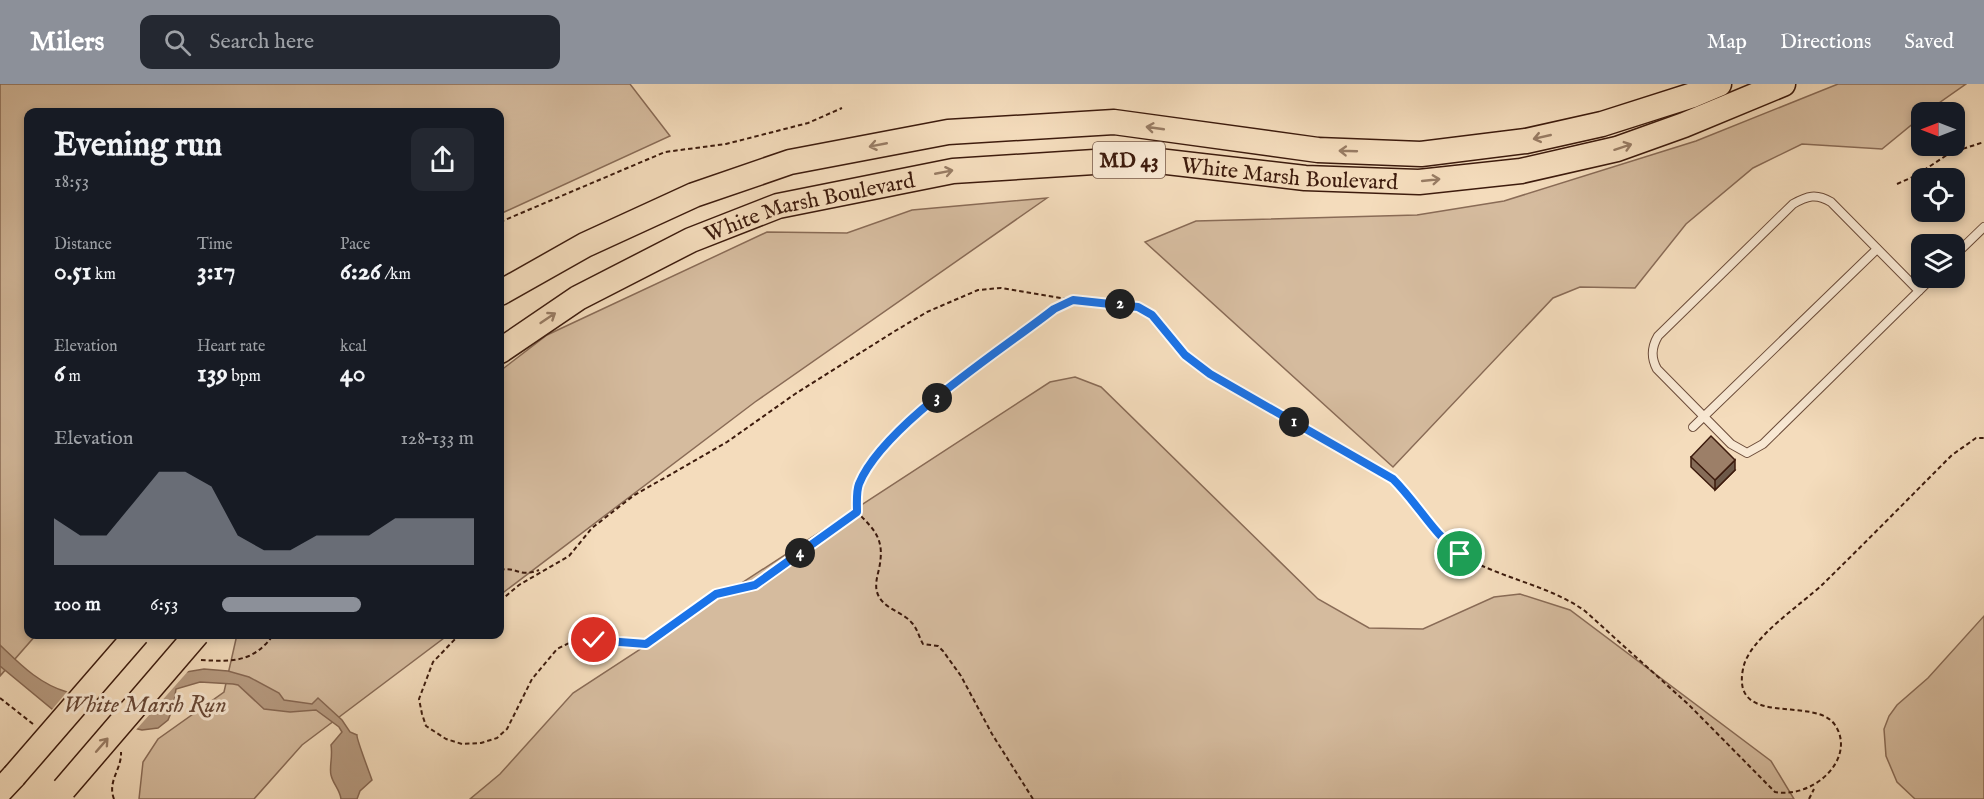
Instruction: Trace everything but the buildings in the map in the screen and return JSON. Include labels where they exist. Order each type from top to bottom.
[{"type":"main road","name":"White Marsh Boulevard","points":[[504,291],[585,245],[694,195],[790,162],[948,132],[1114,122],[1318,150],[1421,154],[1526,141],[1602,124],[1693,95],[1719,84]]},
{"type":"main road","name":"White Marsh Boulevard","points":[[504,348],[578,298],[691,240],[778,206],[953,171],[1141,159],[1305,178],[1407,181],[1521,171],[1617,149],[1684,125],[1783,84]]},
{"type":"main road","points":[[7,783],[133,639]]},
{"type":"main road","points":[[60,794],[193,639]]},
{"type":"lane","points":[[1918,291],[1823,197],[1807,196],[1793,204],[1779,217],[1654,343],[1652,356],[1657,369],[1703,416],[1738,450],[1747,453],[1756,450],[1918,291],[1921,288]]},
{"type":"lane","points":[[1965,245],[1984,227]]},
{"type":"lane","points":[[1693,427],[1877,249]]},
{"type":"path","points":[[504,220],[665,152],[726,144],[808,123],[843,108]]},
{"type":"path","points":[[1897,184],[1950,153],[1984,142]]},
{"type":"path","points":[[504,598],[546,568],[569,556],[592,528],[633,496],[727,442],[795,394],[927,312],[978,290],[1001,288],[1073,300],[1138,307],[1152,315],[1185,355],[1203,370],[1393,479],[1407,493],[1441,539],[1460,554],[1502,574],[1568,599],[1585,611],[1688,704],[1775,792],[1788,796],[1814,789],[1824,781],[1837,757],[1839,746],[1836,726],[1822,714],[1775,709],[1756,704],[1744,688],[1742,678],[1746,658],[1765,636],[1821,586],[1952,455],[1976,438],[1984,438]]},
{"type":"path","points":[[1033,799],[992,734],[961,676],[943,651],[938,646],[923,644],[914,624],[890,609],[878,594],[876,581],[880,561],[880,542],[874,528],[857,512],[858,486],[870,465],[901,429],[940,395],[1054,309],[1073,300]]},
{"type":"path","points":[[455,639],[433,662],[421,690],[420,706],[426,726],[434,733],[462,744],[481,743],[496,738],[507,729],[532,679],[557,649],[575,640],[646,644],[716,594],[755,585],[857,512]]},
{"type":"path","points":[[504,569],[526,575],[546,568]]},
{"type":"path","points":[[0,698],[35,726]]},
{"type":"path","points":[[114,799],[113,776],[122,759],[121,751]]},
{"type":"path","points":[[1809,799],[1814,789]]},
{"type":"shaded area","points":[[0,84],[630,84],[670,136],[504,212],[504,108],[24,108],[24,639],[32,639],[0,676]]},
{"type":"shaded area","points":[[1838,84],[1966,84],[1940,102],[1911,102],[1911,125],[1882,149],[1802,144],[1753,168],[1686,224],[1635,288],[1580,287],[1553,298],[1393,467],[1145,242],[1196,221],[1417,215],[1504,201],[1696,141]]},
{"type":"shaded area","points":[[1047,198],[755,402],[504,592],[504,368],[547,335],[767,232],[847,233],[912,210]]},
{"type":"shaded area","points":[[1075,377],[1101,387],[1318,599],[1369,628],[1423,629],[1494,597],[1520,594],[1570,610],[1771,761],[1794,799],[470,799],[500,774],[573,693],[1050,382]]},
{"type":"shaded area","points":[[1984,616],[1984,799],[1915,799],[1897,782],[1886,756],[1884,729],[1897,705],[1928,678]]},
{"type":"shaded area","points":[[236,639],[443,639],[302,745],[254,799],[139,799],[143,762],[158,739],[224,692]]},
{"type":"water","name":"White Marsh Run","points":[[0,645],[39,679],[67,692],[204,669],[228,671],[249,677],[279,693],[284,700],[312,704],[318,698],[342,720],[350,732],[357,735],[372,780],[360,791],[357,799],[341,799],[330,769],[331,745],[342,732],[339,727],[316,710],[290,712],[264,709],[238,685],[200,682],[176,689],[173,708],[168,720],[158,728],[142,730],[52,709],[0,666]]},
{"type":"pier","points":[[190,669],[135,731],[50,712],[70,688]]},
{"type":"route","points":[[594,640],[646,644],[716,594],[755,585],[857,512],[858,486],[870,465],[901,429],[940,395],[1054,309],[1073,300],[1138,307],[1152,315],[1185,355],[1210,374],[1393,479],[1407,493],[1441,539],[1460,554]]}]
